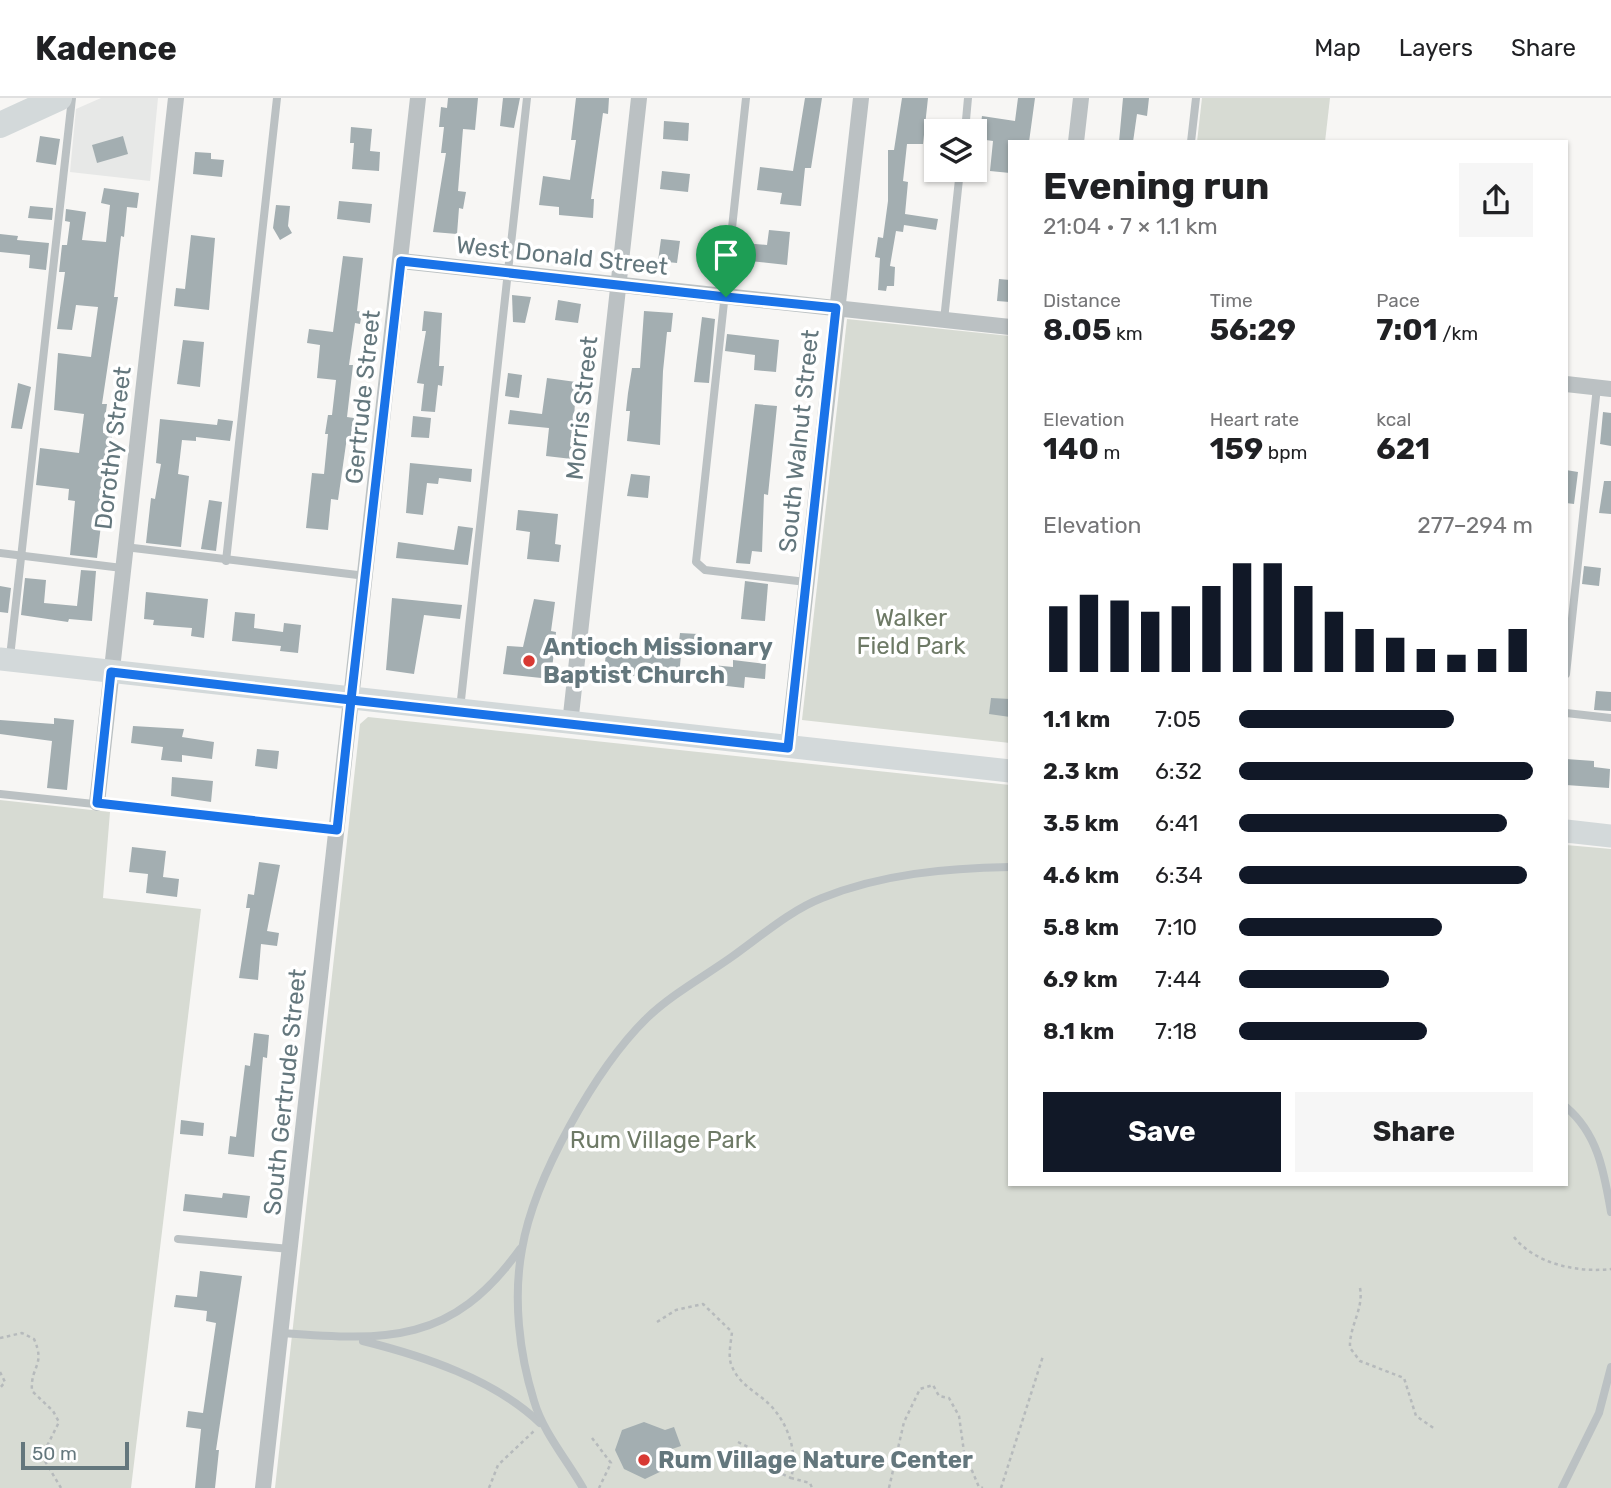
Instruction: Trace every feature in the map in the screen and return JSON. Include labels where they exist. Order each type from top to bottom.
[{"type":"main road","points":[[0,125],[59,98]]},
{"type":"street","name":"Dorothy Street","points":[[97,803],[176,98]]},
{"type":"street","name":"Gertrude Street","points":[[351,700],[418,98]]},
{"type":"street","name":"Morris Street","points":[[570,724],[639,98]]},
{"type":"street","name":"South Walnut Street","points":[[788,748],[861,98]]},
{"type":"street","points":[[1076,140],[1081,98]]},
{"type":"street","name":"West Donald Street","points":[[401,261],[1008,327]]},
{"type":"street","points":[[1568,384],[1604,388]]},
{"type":"street","points":[[5,659],[351,700],[1008,771]]},
{"type":"street","name":"South Gertrude Street","points":[[263,1488],[351,700]]},
{"type":"street","points":[[1568,831],[1611,836]]},
{"type":"lane","points":[[5,659],[22,556],[72,98]]},
{"type":"lane","points":[[226,561],[277,98]]},
{"type":"lane","points":[[460,712],[527,98]]},
{"type":"lane","points":[[746,98],[695,562],[705,570],[806,582]]},
{"type":"lane","points":[[966,119],[968,98]]},
{"type":"lane","points":[[1191,140],[1196,98]]},
{"type":"lane","points":[[944,320],[959,182]]},
{"type":"lane","points":[[1568,659],[1604,388]]},
{"type":"lane","points":[[125,547],[366,576]]},
{"type":"lane","points":[[0,553],[122,568]]},
{"type":"lane","points":[[1568,713],[1611,718]]},
{"type":"lane","points":[[0,794],[337,830]]},
{"type":"lane","points":[[583,1488],[542,1424],[528,1380],[517,1301],[522,1247],[550,1168],[579,1112],[636,1030],[664,1004],[820,898],[920,872],[1008,867]]},
{"type":"lane","points":[[1568,1109],[1583,1125],[1596,1146],[1611,1212]]},
{"type":"lane","points":[[178,1238],[291,1249]]},
{"type":"lane","points":[[281,1333],[350,1338],[400,1335],[428,1326],[461,1311],[499,1278],[522,1247]]},
{"type":"lane","points":[[350,1338],[407,1352],[452,1371],[514,1402],[542,1424]]},
{"type":"lane","points":[[1562,1488],[1599,1413],[1611,1367]]},
{"type":"path","points":[[1514,1237],[1523,1248],[1544,1259],[1574,1268],[1611,1269]]},
{"type":"path","points":[[1360,1288],[1363,1300],[1352,1331],[1350,1348],[1360,1361],[1404,1378],[1416,1416],[1435,1429]]},
{"type":"path","points":[[657,1322],[676,1310],[703,1304],[732,1332],[729,1361],[740,1382],[772,1407],[790,1438],[796,1463],[791,1478]]},
{"type":"path","points":[[0,1338],[22,1333],[34,1339],[40,1351],[41,1358],[31,1379],[32,1391],[53,1411],[59,1422],[42,1456],[61,1488]]},
{"type":"path","points":[[1001,1488],[1043,1356]]},
{"type":"path","points":[[0,1372],[5,1382],[0,1388]]},
{"type":"path","points":[[888,1488],[904,1422],[920,1389],[933,1385],[939,1396],[949,1398],[959,1416],[964,1452],[979,1488],[982,1488]]},
{"type":"path","points":[[489,1488],[498,1465],[542,1424]]},
{"type":"path","points":[[593,1438],[611,1463],[599,1488]]},
{"type":"path","points":[[738,1442],[764,1455],[780,1473],[810,1483],[812,1488]]},
{"type":"shaded area","points":[[101,98],[158,98],[150,181],[70,172],[76,109]]},
{"type":"green space","points":[[1202,98],[1330,98],[1325,140],[1197,140]]},
{"type":"green space","name":"Walker Field Park","points":[[847,319],[1008,336],[1008,743],[802,720]]},
{"type":"green space","name":"Rum Village Park","points":[[368,717],[1008,785],[1008,1186],[1568,1186],[1568,845],[1611,849],[1611,1488],[275,1488],[360,724]]},
{"type":"green space","points":[[0,800],[110,812],[103,898],[201,909],[131,1488],[0,1488]]},
{"type":"building","points":[[448,98],[478,98],[475,130],[463,129],[458,191],[466,192],[463,209],[459,208],[457,234],[433,232],[446,153],[441,153],[444,127],[439,127],[441,107],[447,108]]},
{"type":"building","points":[[503,98],[520,98],[514,128],[500,126]]},
{"type":"building","points":[[576,98],[609,98],[608,114],[603,113],[591,199],[594,199],[593,218],[559,215],[559,207],[539,205],[543,176],[570,180],[576,140],[571,140]]},
{"type":"building","points":[[805,98],[822,98],[811,168],[805,168],[801,206],[780,204],[782,193],[757,190],[760,167],[793,171]]},
{"type":"building","points":[[902,98],[928,98],[923,144],[907,144],[903,181],[908,182],[905,214],[938,219],[936,230],[904,225],[903,232],[896,231],[890,266],[895,267],[894,286],[887,286],[886,291],[878,290],[880,258],[875,257],[878,237],[883,238],[888,201],[888,150],[894,150]]},
{"type":"building","points":[[1018,98],[1035,98],[1029,140],[1008,140],[1008,173],[990,171],[993,141],[987,140],[987,119],[982,119],[982,116],[1015,121]]},
{"type":"building","points":[[1123,98],[1149,98],[1147,116],[1137,114],[1133,140],[1119,140]]},
{"type":"building","points":[[664,121],[689,123],[688,141],[663,139]]},
{"type":"building","points":[[351,127],[372,129],[370,151],[380,152],[379,171],[352,169],[354,143],[350,143]]},
{"type":"building","points":[[40,136],[60,139],[56,165],[36,162]]},
{"type":"building","points":[[123,136],[128,154],[97,163],[92,145]]},
{"type":"building","points":[[195,152],[211,153],[211,159],[224,160],[222,177],[193,174]]},
{"type":"building","points":[[662,171],[690,174],[688,192],[660,189]]},
{"type":"building","points":[[104,188],[139,193],[137,208],[127,207],[124,237],[121,236],[114,297],[118,297],[102,404],[107,404],[103,433],[112,434],[97,558],[70,555],[75,501],[68,500],[69,489],[36,485],[40,448],[79,453],[84,414],[54,410],[58,353],[91,357],[98,307],[76,305],[72,330],[57,329],[65,272],[59,272],[62,245],[67,245],[70,222],[65,221],[66,209],[86,212],[82,240],[106,242],[110,205],[101,203]]},
{"type":"building","points":[[339,201],[372,204],[370,223],[337,219]]},
{"type":"building","points":[[276,205],[290,206],[288,226],[292,233],[280,240],[273,228]]},
{"type":"building","points":[[30,206],[53,208],[52,220],[28,218]]},
{"type":"building","points":[[769,230],[790,232],[787,265],[741,260],[743,243],[767,245]]},
{"type":"building","points":[[0,234],[18,236],[17,240],[49,243],[46,270],[29,268],[30,255],[0,252]]},
{"type":"building","points":[[191,235],[215,238],[209,310],[174,306],[176,288],[185,289]]},
{"type":"building","points":[[661,239],[680,241],[677,263],[658,261]]},
{"type":"building","points":[[343,256],[363,258],[357,311],[362,312],[360,324],[355,323],[349,365],[353,365],[347,417],[354,418],[351,437],[347,437],[338,500],[331,499],[328,530],[306,528],[312,473],[324,474],[328,434],[325,434],[328,415],[332,415],[336,380],[317,378],[320,345],[307,343],[309,329],[333,332]]},
{"type":"building","points":[[999,279],[1008,280],[1008,302],[997,301]]},
{"type":"building","points":[[512,295],[531,297],[525,323],[513,322]]},
{"type":"building","points":[[558,300],[581,304],[578,323],[555,320]]},
{"type":"building","points":[[424,311],[442,313],[439,366],[444,366],[442,386],[438,385],[435,412],[421,411],[424,384],[417,383],[426,331],[422,331]]},
{"type":"building","points":[[644,311],[673,313],[671,332],[667,332],[663,371],[660,445],[627,441],[630,411],[626,411],[628,393],[632,368],[640,368]]},
{"type":"building","points":[[702,317],[715,319],[709,383],[694,382]]},
{"type":"building","points":[[727,334],[779,340],[776,372],[754,370],[755,355],[725,351]]},
{"type":"building","points":[[183,340],[204,342],[200,387],[177,384]]},
{"type":"building","points":[[508,373],[522,375],[519,398],[505,396]]},
{"type":"building","points":[[547,378],[576,382],[572,459],[546,456],[549,428],[508,424],[510,410],[542,414]]},
{"type":"building","points":[[18,383],[31,387],[22,429],[11,428]]},
{"type":"building","points":[[755,404],[777,406],[768,495],[764,494],[762,552],[752,551],[750,564],[736,563]]},
{"type":"building","points":[[1603,412],[1611,413],[1611,446],[1600,444]]},
{"type":"building","points":[[413,416],[431,418],[429,438],[411,437]]},
{"type":"building","points":[[160,419],[217,425],[218,419],[233,421],[230,441],[196,437],[196,441],[182,440],[178,474],[189,476],[181,547],[146,543],[151,498],[155,499],[161,464],[156,463]]},
{"type":"building","points":[[410,463],[472,469],[471,482],[439,478],[438,484],[427,483],[423,515],[406,513]]},
{"type":"building","points":[[1568,470],[1578,472],[1574,504],[1568,503]]},
{"type":"building","points":[[631,474],[650,476],[648,498],[627,496]]},
{"type":"building","points":[[1604,481],[1611,481],[1611,514],[1599,513]]},
{"type":"building","points":[[209,500],[222,502],[216,551],[201,549]]},
{"type":"building","points":[[518,510],[558,514],[555,544],[561,545],[559,562],[527,559],[530,532],[516,530]]},
{"type":"building","points":[[458,526],[473,528],[468,565],[396,558],[398,542],[454,550]]},
{"type":"building","points":[[1584,566],[1601,568],[1599,586],[1582,584]]},
{"type":"building","points":[[81,570],[96,571],[92,621],[69,619],[68,622],[21,615],[25,578],[46,580],[44,603],[77,606]]},
{"type":"building","points":[[745,581],[768,584],[765,621],[741,619]]},
{"type":"building","points":[[0,586],[11,588],[8,613],[0,612]]},
{"type":"building","points":[[146,592],[208,599],[204,638],[191,636],[192,628],[153,625],[154,620],[144,619]]},
{"type":"building","points":[[392,598],[462,605],[460,619],[424,615],[414,674],[386,670]]},
{"type":"building","name":"Antioch Missionary Baptist Church","points":[[534,599],[555,602],[551,631],[556,632],[551,679],[503,674],[507,646],[523,647]]},
{"type":"building","points":[[235,612],[255,614],[254,628],[283,632],[284,623],[301,625],[298,653],[280,651],[281,646],[232,641]]},
{"type":"building","points":[[680,633],[698,634],[696,651],[678,649]]},
{"type":"building","points":[[606,652],[648,657],[648,652],[681,655],[679,676],[665,674],[665,679],[604,673]]},
{"type":"building","points":[[733,660],[766,664],[765,679],[745,677],[744,688],[710,684],[712,665],[733,667]]},
{"type":"building","points":[[1596,691],[1611,692],[1611,711],[1594,710]]},
{"type":"building","points":[[991,698],[1008,699],[1008,717],[989,714]]},
{"type":"building","points":[[54,718],[74,720],[67,790],[47,788],[52,741],[0,734],[0,720],[54,724]]},
{"type":"building","points":[[133,726],[184,729],[182,737],[214,742],[212,759],[182,755],[182,762],[161,760],[163,747],[131,743]]},
{"type":"building","points":[[257,749],[279,751],[277,769],[255,766]]},
{"type":"building","points":[[1568,759],[1594,761],[1594,767],[1610,769],[1609,788],[1568,785]]},
{"type":"building","points":[[172,777],[213,781],[211,802],[171,796]]},
{"type":"building","points":[[132,847],[166,851],[163,877],[179,879],[177,897],[146,893],[148,874],[129,872]]},
{"type":"building","points":[[259,862],[280,865],[267,931],[279,933],[277,946],[261,944],[258,980],[239,978],[250,908],[246,908],[248,894],[254,895]]},
{"type":"building","points":[[254,1033],[269,1035],[267,1058],[263,1057],[254,1157],[228,1154],[230,1136],[236,1137],[245,1065],[250,1066]]},
{"type":"building","points":[[181,1120],[204,1123],[203,1136],[180,1134]]},
{"type":"building","points":[[223,1193],[250,1196],[247,1218],[183,1211],[185,1194],[222,1198]]},
{"type":"building","points":[[200,1271],[242,1276],[216,1450],[219,1450],[215,1488],[195,1488],[201,1429],[186,1427],[188,1411],[203,1413],[216,1323],[206,1321],[207,1311],[174,1307],[176,1295],[197,1297]]},
{"type":"building","name":"Rum Village Nature Center","points":[[644,1422],[665,1430],[674,1427],[681,1446],[672,1449],[666,1469],[645,1479],[624,1469],[615,1450],[622,1430]]},
{"type":"place","name":"Antioch Missionary Baptist Church","points":[[529,661]]},
{"type":"place","name":"Rum Village Nature Center","points":[[644,1460]]},
{"type":"route","points":[[726,297],[401,261],[351,700],[111,672],[97,803],[148,811],[337,830],[351,700],[788,748],[836,308],[726,297]]}]
